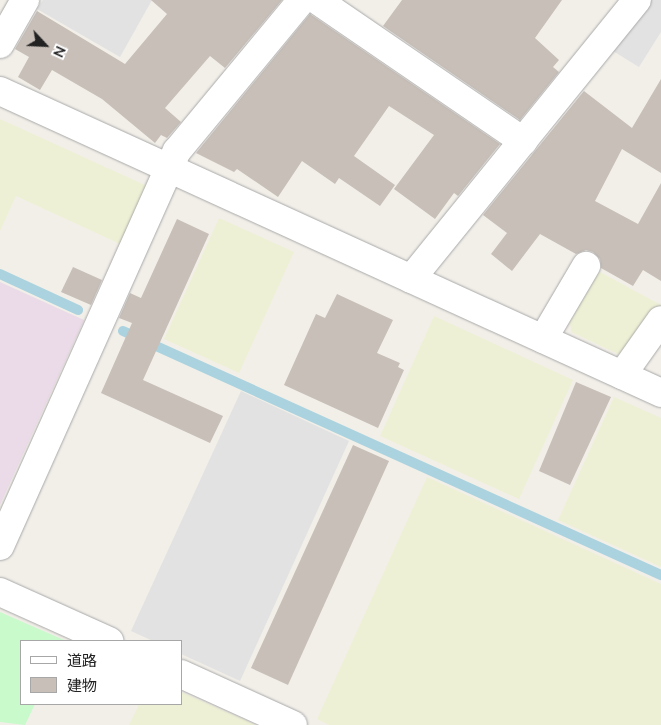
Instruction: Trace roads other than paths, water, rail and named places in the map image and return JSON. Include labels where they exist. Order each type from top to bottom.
[{"type":"street","points":[[0,44],[24,0]]},
{"type":"street","points":[[0,546],[177,151],[302,0]]},
{"type":"street","points":[[317,0],[523,141]]},
{"type":"street","points":[[411,279],[637,0]]},
{"type":"street","points":[[0,91],[661,393]]},
{"type":"street","points":[[543,339],[586,266]]},
{"type":"street","points":[[622,375],[661,320]]},
{"type":"street","points":[[0,592],[107,640]]},
{"type":"street","points":[[182,674],[293,725]]},
{"type":"waterway","points":[[0,274],[78,310]]},
{"type":"waterway","points":[[123,331],[661,575]]}]
